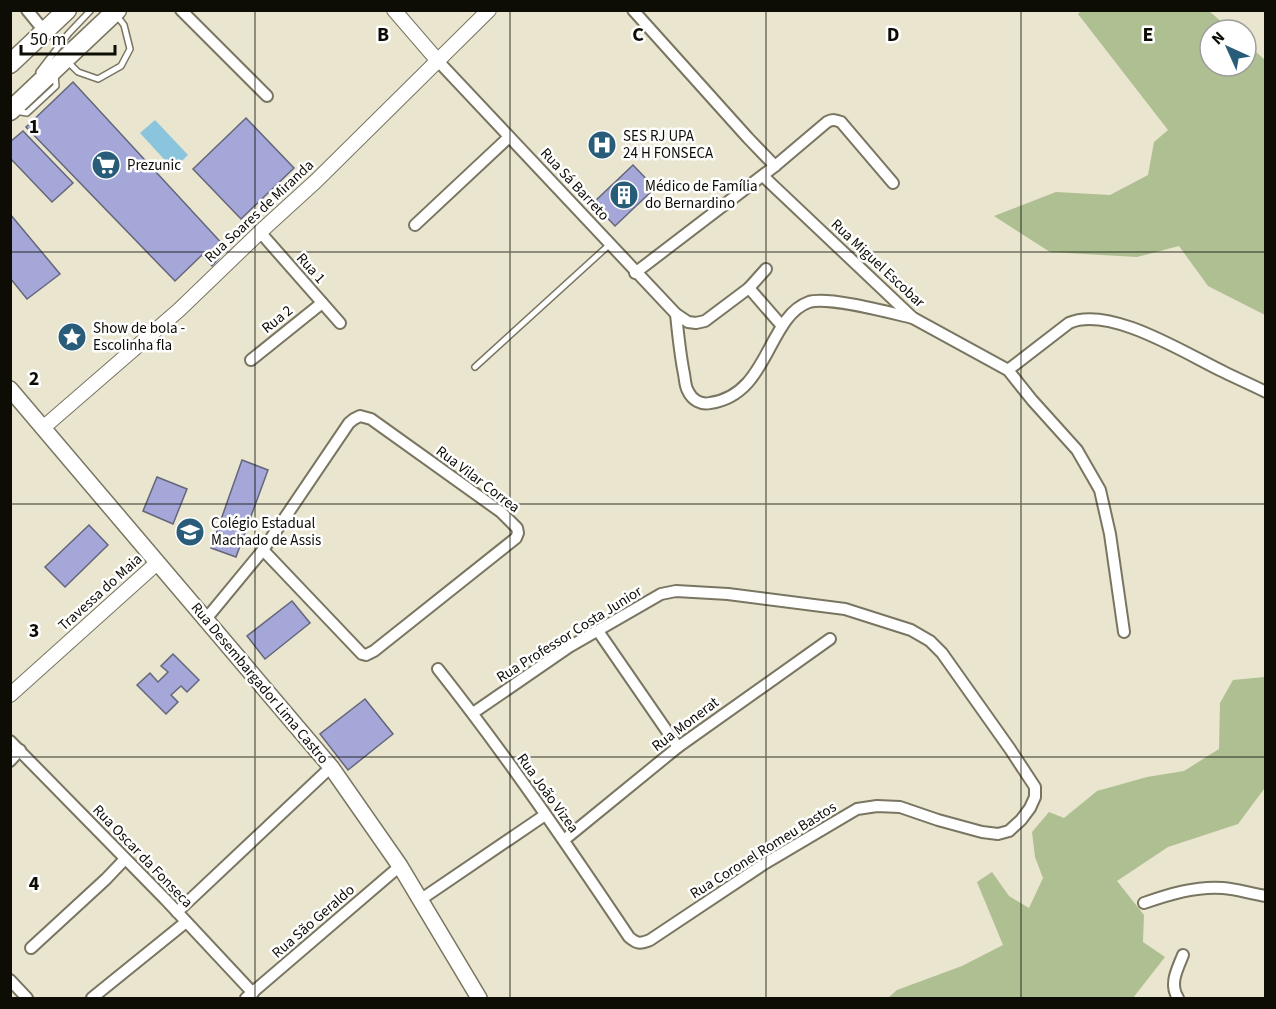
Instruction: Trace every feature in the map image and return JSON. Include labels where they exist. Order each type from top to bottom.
[{"type":"highway","points":[[10,64],[67,10]]},
{"type":"highway","points":[[10,111],[116,12]]},
{"type":"main road","name":"Rua Desembargador Lima Castro","points":[[10,389],[331,767],[400,866],[479,999]]},
{"type":"street","points":[[27,10],[45,32]]},
{"type":"street","points":[[181,10],[267,96]]},
{"type":"street","name":"Rua Sá Barreto","points":[[394,10],[438,61],[676,314]]},
{"type":"street","name":"Rua Soares de Miranda","points":[[44,427],[179,310],[316,181],[489,10]]},
{"type":"street","points":[[633,10],[775,166]]},
{"type":"street","points":[[635,273],[763,176],[832,120],[841,122],[893,183]]},
{"type":"street","points":[[415,225],[509,137]]},
{"type":"street","name":"Rua Miguel Escobar","points":[[763,176],[913,318],[1008,370],[1077,450],[1100,490],[1110,534],[1124,632]]},
{"type":"street","name":"Rua 1","points":[[260,232],[340,323]]},
{"type":"street","points":[[676,314],[696,323],[705,321],[749,288],[766,269]]},
{"type":"street","points":[[749,288],[782,326]]},
{"type":"street","points":[[676,314],[687,390],[697,402],[704,404],[715,403],[730,397],[744,387],[760,367],[791,314],[811,301],[828,301],[913,318]]},
{"type":"street","name":"Rua 2","points":[[251,360],[322,303]]},
{"type":"street","points":[[1008,370],[1069,323],[1079,319],[1099,320],[1109,321],[1154,337],[1266,392]]},
{"type":"street","name":"Rua Vilar Correa","points":[[206,619],[263,550],[349,423],[360,416],[371,419],[501,512],[517,528],[518,533],[516,538],[366,655],[362,654],[263,550]]},
{"type":"street","name":"Travessa do Maia","points":[[10,695],[157,563]]},
{"type":"street","name":"Rua Professor Costa Junior","points":[[473,713],[569,647],[661,594],[676,591],[728,594],[845,609],[901,626],[930,641],[942,653],[1035,787]]},
{"type":"street","points":[[598,631],[678,747]]},
{"type":"street","name":"Rua Monerat","points":[[564,840],[678,747],[830,639]]},
{"type":"street","name":"Rua João Vizea","points":[[438,669],[473,713],[564,840],[628,937]]},
{"type":"street","name":"Rua Oscar da Fonseca","points":[[10,741],[177,912],[249,996]]},
{"type":"street","points":[[10,760],[20,750]]},
{"type":"street","points":[[177,912],[331,767]]},
{"type":"street","name":"Rua Coronel Romeu Bastos","points":[[628,937],[640,944],[650,940],[764,864],[857,809],[877,806],[900,807],[938,820],[998,834],[1009,831],[1030,808],[1035,797],[1035,787]]},
{"type":"street","points":[[420,900],[545,815]]},
{"type":"street","points":[[31,948],[125,859]]},
{"type":"street","name":"Rua São Geraldo","points":[[249,996],[400,866]]},
{"type":"street","points":[[1144,903],[1200,888],[1224,888],[1266,896]]},
{"type":"street","points":[[92,999],[186,922]]},
{"type":"street","points":[[1178,999],[1173,985],[1183,955]]},
{"type":"street","points":[[10,980],[27,999]]},
{"type":"lane","points":[[35,88],[39,73],[63,40],[91,10]]},
{"type":"lane","points":[[10,111],[27,113],[56,86],[61,65],[98,79],[121,66],[130,49],[124,25],[116,12]]},
{"type":"lane","points":[[475,368],[609,245]]},
{"type":"green space","points":[[1081,11],[1209,11],[1217,18],[1198,18],[1198,78],[1258,78],[1258,54],[1265,60],[1265,315],[1208,286],[1179,246],[1137,257],[1050,252],[994,216],[1056,192],[1110,195],[1148,175],[1154,142],[1168,130],[1078,14]]},
{"type":"green space","points":[[1265,677],[1265,789],[1238,824],[1168,847],[1117,881],[1144,915],[1143,942],[1165,957],[1133,998],[888,998],[897,990],[962,966],[1003,945],[977,882],[992,872],[1009,896],[1029,908],[1043,878],[1035,857],[1032,832],[1049,812],[1064,818],[1097,791],[1147,777],[1184,771],[1219,749],[1220,703],[1233,680]]},
{"type":"water","points":[[155,120],[188,155],[173,169],[140,133]]},
{"type":"building","name":"Prezunic","points":[[73,82],[227,249],[212,266],[202,255],[175,281],[26,127]]},
{"type":"building","points":[[246,118],[294,168],[241,219],[193,169]]},
{"type":"building","points":[[23,131],[73,183],[52,202],[10,158],[10,142]]},
{"type":"building","name":"Médico de Família do Bernardino","points":[[633,165],[655,188],[615,226],[593,203]]},
{"type":"building","points":[[10,214],[60,274],[27,299],[10,278]]},
{"type":"building","points":[[242,460],[268,470],[236,557],[211,548]]},
{"type":"building","points":[[157,477],[187,489],[173,524],[143,511]]},
{"type":"building","points":[[89,525],[108,545],[65,587],[45,567]]},
{"type":"building","points":[[292,601],[310,623],[265,659],[247,636]]},
{"type":"building","points":[[173,654],[199,680],[187,692],[181,686],[171,695],[178,702],[166,714],[137,685],[150,673],[158,682],[168,672],[161,666]]},
{"type":"building","points":[[365,699],[393,734],[348,770],[320,734]]},
{"type":"place","name":"SES RJ UPA 24 H FONSECA","points":[[602,145]]},
{"type":"place","name":"Prezunic","points":[[106,165]]},
{"type":"place","name":"Médico de Família do Bernardino","points":[[624,195]]},
{"type":"place","name":"Show de bola - Escolinha fla","points":[[72,337]]},
{"type":"place","name":"Colégio Estadual Machado de Assis","points":[[190,532]]}]
